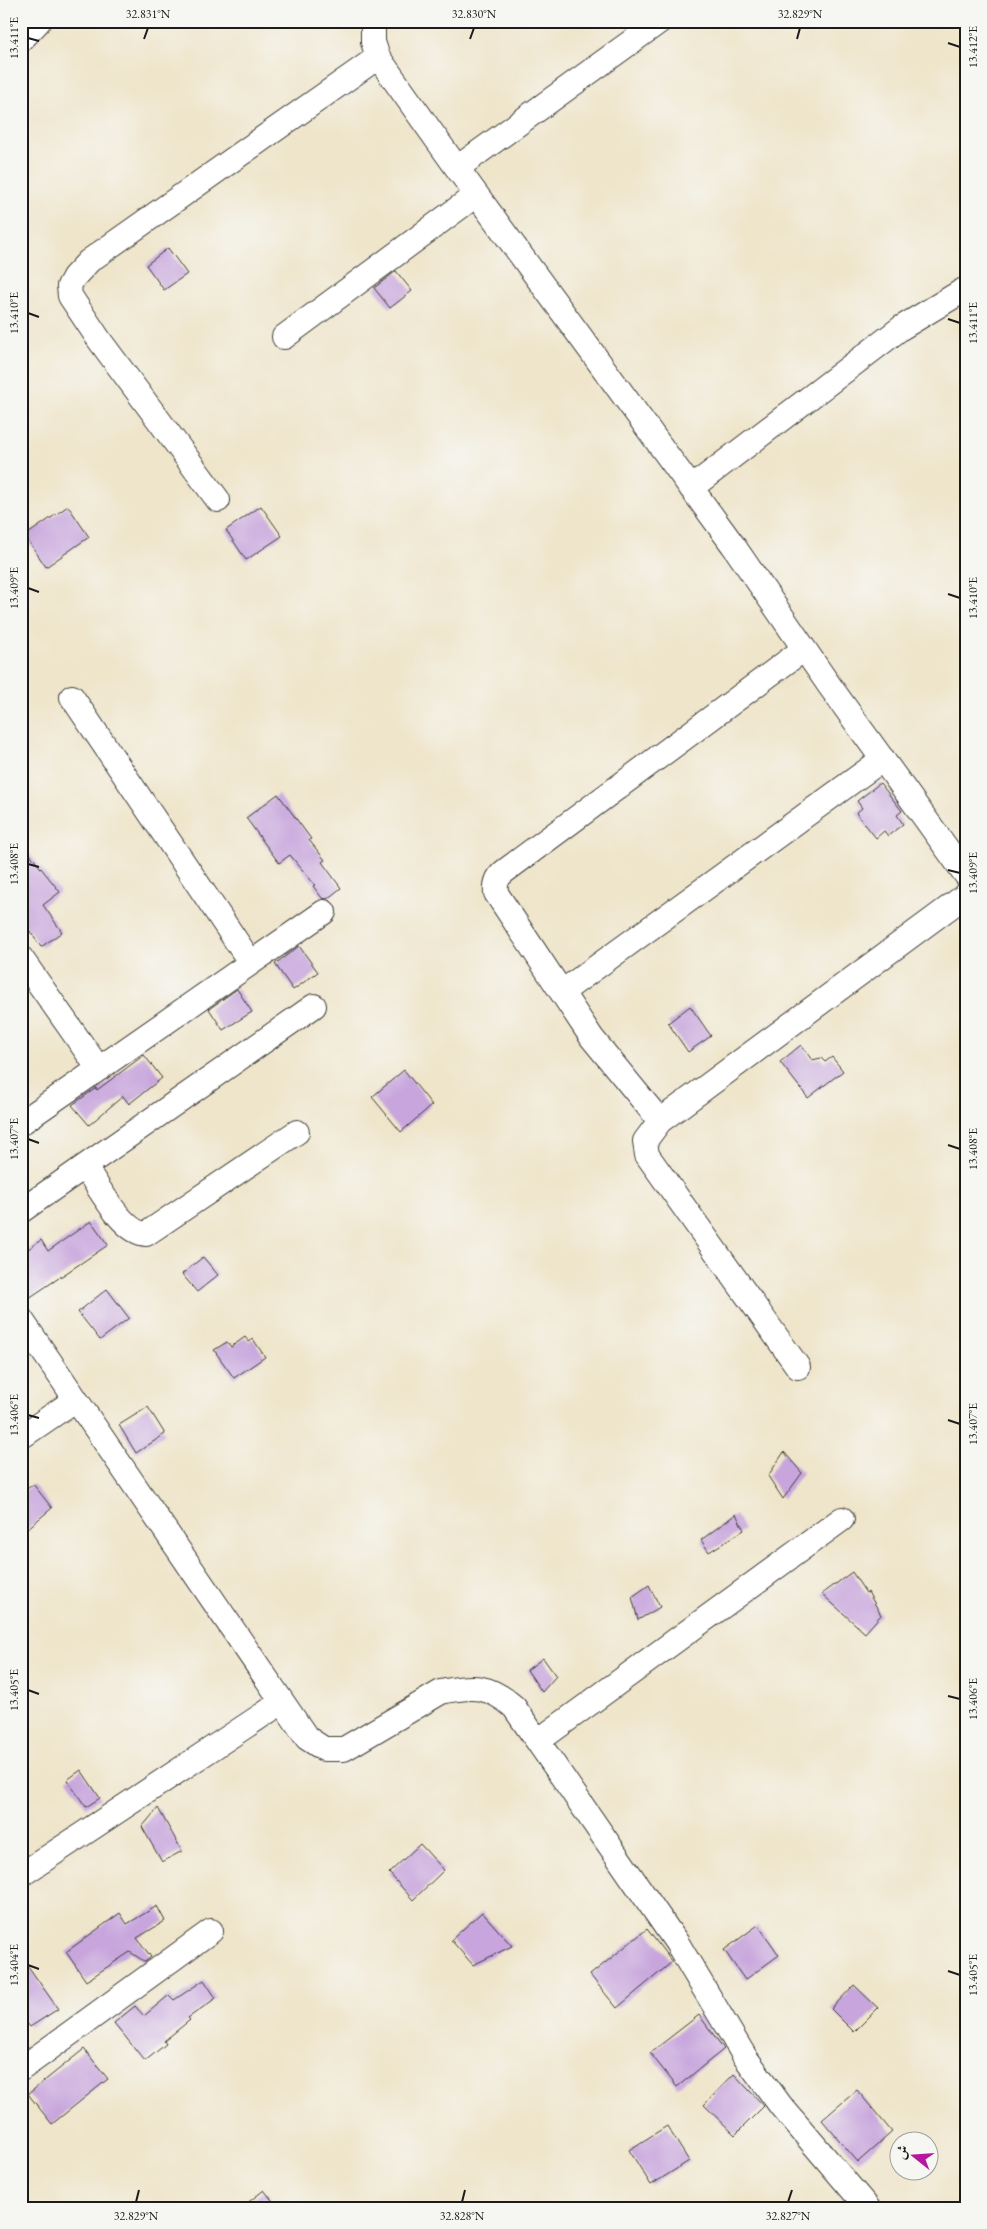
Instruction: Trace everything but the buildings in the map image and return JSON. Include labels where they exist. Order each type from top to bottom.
[{"type":"street","points":[[21,40],[39,21]]},
{"type":"street","points":[[373,21],[373,42],[378,57],[456,168],[691,488],[966,875]]},
{"type":"street","points":[[456,168],[660,21]]},
{"type":"street","points":[[218,500],[100,341],[70,296],[70,286],[74,276],[89,261],[378,57]]},
{"type":"street","points":[[284,337],[476,195]]},
{"type":"street","points":[[691,488],[901,328],[964,290]]},
{"type":"street","points":[[660,1121],[606,1058],[496,893],[495,885],[499,875],[804,649]]},
{"type":"street","points":[[72,697],[252,962]]},
{"type":"street","points":[[562,992],[883,759]]},
{"type":"street","points":[[798,1367],[647,1155],[645,1141],[660,1121],[966,895]]},
{"type":"street","points":[[21,1124],[324,912]]},
{"type":"street","points":[[21,958],[99,1069]]},
{"type":"street","points":[[21,1211],[314,1006]]},
{"type":"street","points":[[85,1167],[124,1223],[134,1231],[146,1234],[297,1132]]},
{"type":"street","points":[[21,1319],[307,1738],[324,1750],[344,1749],[441,1692],[455,1689],[488,1689],[501,1696],[514,1707],[677,1944],[754,2070],[781,2106],[868,2208]]},
{"type":"street","points":[[21,1437],[75,1400]]},
{"type":"street","points":[[538,1741],[842,1519]]},
{"type":"street","points":[[21,1875],[282,1702]]},
{"type":"street","points":[[21,2069],[211,1931]]}]
